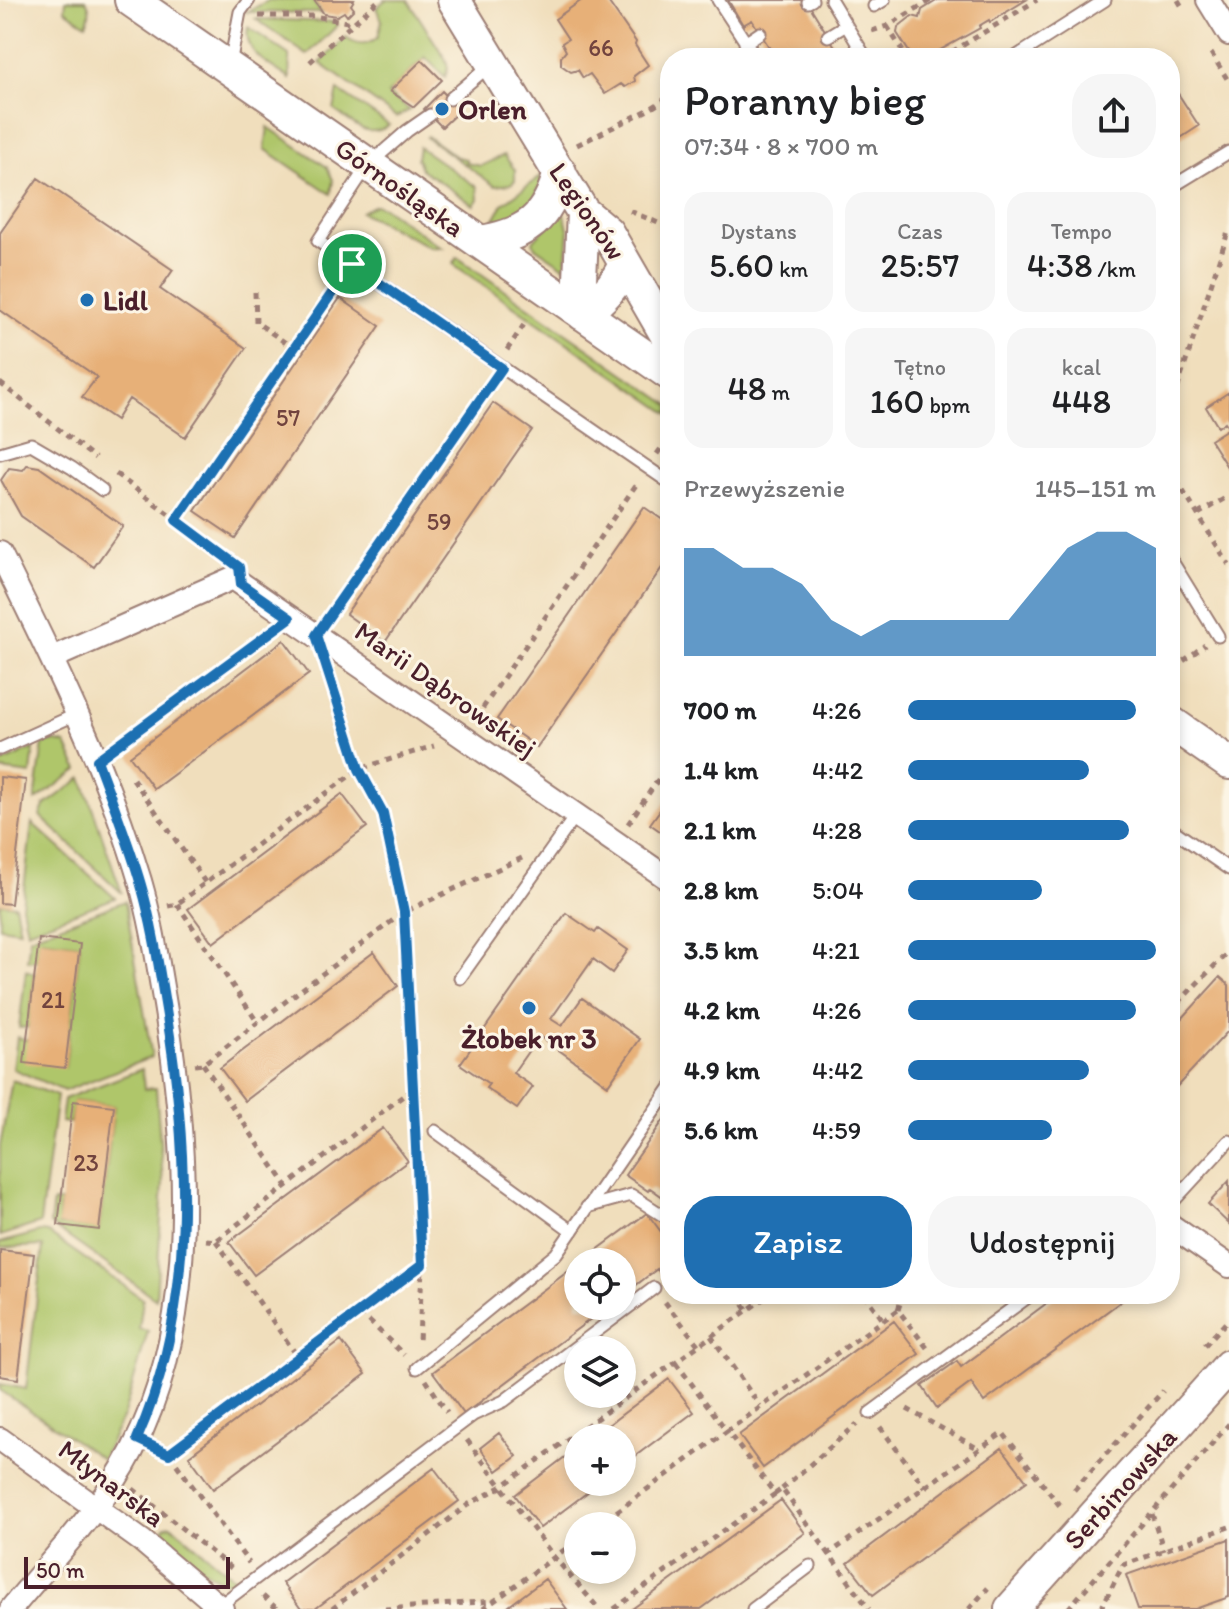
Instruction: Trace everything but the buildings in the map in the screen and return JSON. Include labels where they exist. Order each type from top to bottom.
[{"type":"street","name":"Górnośląska","points":[[131,0],[660,367]]},
{"type":"street","name":"Legionów","points":[[454,0],[583,212],[607,232],[660,324]]},
{"type":"street","points":[[1208,0],[1229,34]]},
{"type":"street","points":[[480,242],[514,234],[531,224],[544,211],[554,194],[560,172]]},
{"type":"street","points":[[583,212],[580,280],[583,314]]},
{"type":"street","points":[[583,314],[604,297],[625,264]]},
{"type":"street","points":[[0,553],[52,658],[97,760],[133,860],[148,910],[174,1066],[183,1150],[182,1237],[170,1334],[154,1396],[119,1473],[11,1609]]},
{"type":"street","points":[[52,658],[237,581]]},
{"type":"street","name":"Marii Dąbrowskiej","points":[[237,581],[660,873]]},
{"type":"street","points":[[1180,729],[1229,763]]},
{"type":"street","points":[[1180,1232],[1229,1266]]},
{"type":"street","name":"Serbinowska","points":[[1011,1609],[1229,1366]]},
{"type":"street","name":"Młynarska","points":[[0,1439],[95,1506],[221,1608]]},
{"type":"lane","points":[[229,68],[240,12],[249,0]]},
{"type":"lane","points":[[718,0],[749,48]]},
{"type":"lane","points":[[831,0],[860,48]]},
{"type":"lane","points":[[1030,48],[1105,0]]},
{"type":"lane","points":[[828,36],[846,25]]},
{"type":"lane","points":[[745,43],[760,33]]},
{"type":"lane","points":[[450,99],[493,64]]},
{"type":"lane","points":[[430,115],[368,165],[318,241],[660,476]]},
{"type":"lane","points":[[1180,182],[1229,152]]},
{"type":"lane","points":[[0,453],[31,444],[102,490]]},
{"type":"lane","points":[[1180,574],[1218,636]]},
{"type":"lane","points":[[0,749],[77,714]]},
{"type":"lane","points":[[460,978],[576,815]]},
{"type":"lane","points":[[1180,835],[1229,869]]},
{"type":"lane","points":[[417,1368],[556,1254],[660,1102]]},
{"type":"lane","points":[[435,1131],[572,1231]]},
{"type":"lane","points":[[1180,1194],[1229,1141]]},
{"type":"lane","points":[[587,1207],[631,1195],[660,1214]]},
{"type":"lane","points":[[221,1608],[473,1415],[504,1401],[654,1288]]},
{"type":"lane","points":[[870,1413],[1018,1304]]},
{"type":"lane","points":[[753,1609],[810,1566]]},
{"type":"path","points":[[310,62],[379,0]]},
{"type":"path","points":[[854,37],[887,26],[931,0]]},
{"type":"path","points":[[958,48],[1037,0]]},
{"type":"path","points":[[246,16],[314,16],[353,23]]},
{"type":"path","points":[[887,26],[901,48]]},
{"type":"path","points":[[577,145],[660,102]]},
{"type":"path","points":[[616,205],[660,224]]},
{"type":"path","points":[[1180,380],[1229,229]]},
{"type":"path","points":[[176,520],[352,264]]},
{"type":"path","points":[[255,292],[256,322],[293,348]]},
{"type":"path","points":[[417,1368],[422,1265],[404,912],[383,813],[359,769],[316,635],[500,366],[527,320]]},
{"type":"path","points":[[0,383],[239,567],[237,581]]},
{"type":"path","points":[[148,910],[177,904],[359,769],[463,737],[660,451]]},
{"type":"path","points":[[1180,486],[1229,565]]},
{"type":"path","points":[[1198,514],[1229,496]]},
{"type":"path","points":[[97,760],[290,618]]},
{"type":"path","points":[[1180,664],[1218,636]]},
{"type":"path","points":[[128,773],[206,882]]},
{"type":"path","points":[[615,842],[660,777]]},
{"type":"path","points":[[174,1066],[203,1064],[404,912],[530,855],[550,851]]},
{"type":"path","points":[[177,904],[258,1023]]},
{"type":"path","points":[[1180,1001],[1229,951]]},
{"type":"path","points":[[203,1064],[287,1186]]},
{"type":"path","points":[[182,1237],[216,1241],[413,1088]]},
{"type":"path","points":[[216,1241],[298,1357]]},
{"type":"path","points":[[169,1454],[422,1265]]},
{"type":"path","points":[[654,1288],[660,1296]]},
{"type":"path","points":[[666,1304],[699,1346]]},
{"type":"path","points":[[743,1304],[748,1311]]},
{"type":"path","points":[[332,1609],[469,1504],[501,1487],[757,1304]]},
{"type":"path","points":[[871,1304],[883,1320]]},
{"type":"path","points":[[616,1512],[898,1310],[900,1304]]},
{"type":"path","points":[[898,1310],[938,1363]]},
{"type":"path","points":[[359,1311],[417,1368],[501,1487],[554,1557],[599,1609]]},
{"type":"path","points":[[711,1336],[760,1406]]},
{"type":"path","points":[[676,1363],[775,1494]]},
{"type":"path","points":[[889,1399],[979,1449]]},
{"type":"path","points":[[614,1609],[782,1489],[870,1413],[925,1487]]},
{"type":"path","points":[[1068,1609],[1229,1424]]},
{"type":"path","points":[[810,1566],[1003,1433],[1060,1506]]},
{"type":"path","points":[[137,1439],[169,1454],[277,1609]]},
{"type":"path","points":[[119,1473],[133,1483],[131,1487],[254,1580]]},
{"type":"path","points":[[782,1489],[869,1609]]},
{"type":"path","points":[[1152,1514],[1164,1551]]},
{"type":"path","points":[[1101,1609],[1123,1565],[1229,1527]]},
{"type":"path","points":[[483,1609],[564,1550]]},
{"type":"path","points":[[385,1609],[495,1601]]},
{"type":"green space","points":[[66,0],[85,0],[89,12],[86,24],[65,10]]},
{"type":"green space","points":[[269,0],[312,0],[321,13],[247,12]]},
{"type":"green space","points":[[385,0],[408,0],[448,68],[445,77],[425,57],[388,94],[410,110],[396,117],[320,63],[346,37],[362,43],[378,37],[382,20],[376,8]]},
{"type":"green space","points":[[256,19],[336,22],[338,25],[307,55]]},
{"type":"green space","points":[[248,27],[289,55],[290,79],[254,52]]},
{"type":"green space","points":[[338,90],[389,125],[374,131],[354,124],[334,110]]},
{"type":"green space","points":[[268,127],[327,167],[333,180],[331,194],[265,149]]},
{"type":"green space","points":[[427,136],[457,157],[466,159],[466,163],[481,166],[504,155],[515,170],[515,180],[511,184],[495,186]]},
{"type":"green space","points":[[419,147],[477,187],[478,199],[474,205],[421,169],[417,158]]},
{"type":"green space","points":[[541,176],[541,184],[529,211],[501,221],[494,219],[503,204]]},
{"type":"green space","points":[[375,205],[383,207],[442,248],[430,247],[361,212]]},
{"type":"green space","points":[[559,212],[564,215],[569,231],[566,268],[535,247],[533,241]]},
{"type":"green space","points":[[457,257],[660,398],[660,407],[453,264]]},
{"type":"green space","points":[[53,741],[66,744],[78,770],[35,801],[43,744]]},
{"type":"green space","points":[[34,748],[31,774],[0,770],[0,764]]},
{"type":"green space","points":[[82,778],[122,893],[40,816],[44,806]]},
{"type":"green space","points":[[32,823],[115,898],[27,931],[22,906]]},
{"type":"green space","points":[[125,901],[152,1057],[64,1091],[13,1069],[17,1037],[27,1040],[65,1067],[80,944],[40,939],[37,960],[27,961],[30,937]]},
{"type":"green space","points":[[0,903],[15,905],[20,930],[0,927]]},
{"type":"green space","points":[[26,970],[35,974],[29,1027],[19,1028]]},
{"type":"green space","points":[[142,1069],[144,1089],[156,1088],[163,1182],[156,1299],[50,1224],[53,1202],[60,1202],[59,1225],[99,1229],[114,1106],[74,1101],[70,1123],[61,1122],[64,1099]]},
{"type":"green space","points":[[12,1080],[57,1096],[40,1223],[0,1236],[0,1146]]},
{"type":"green space","points":[[40,1232],[48,1233],[143,1299],[139,1329],[148,1331],[124,1414],[102,1459],[0,1390],[0,1384],[26,1389],[43,1246],[0,1248],[0,1243]]},
{"type":"green space","points":[[171,1525],[239,1582],[220,1579],[187,1556],[161,1532]]},
{"type":"place","name":"Orlen","points":[[442,109]]},
{"type":"place","name":"Lidl","points":[[87,300]]},
{"type":"place","name":"Żłobek nr 3","points":[[529,1008]]},
{"type":"route","points":[[352,264],[502,368],[316,635],[359,769],[383,813],[404,912],[422,1265],[169,1454],[137,1439],[163,1365],[180,1265],[183,1150],[176,1076],[149,914],[97,760],[290,618],[241,584],[239,567],[176,520],[352,264]]}]
